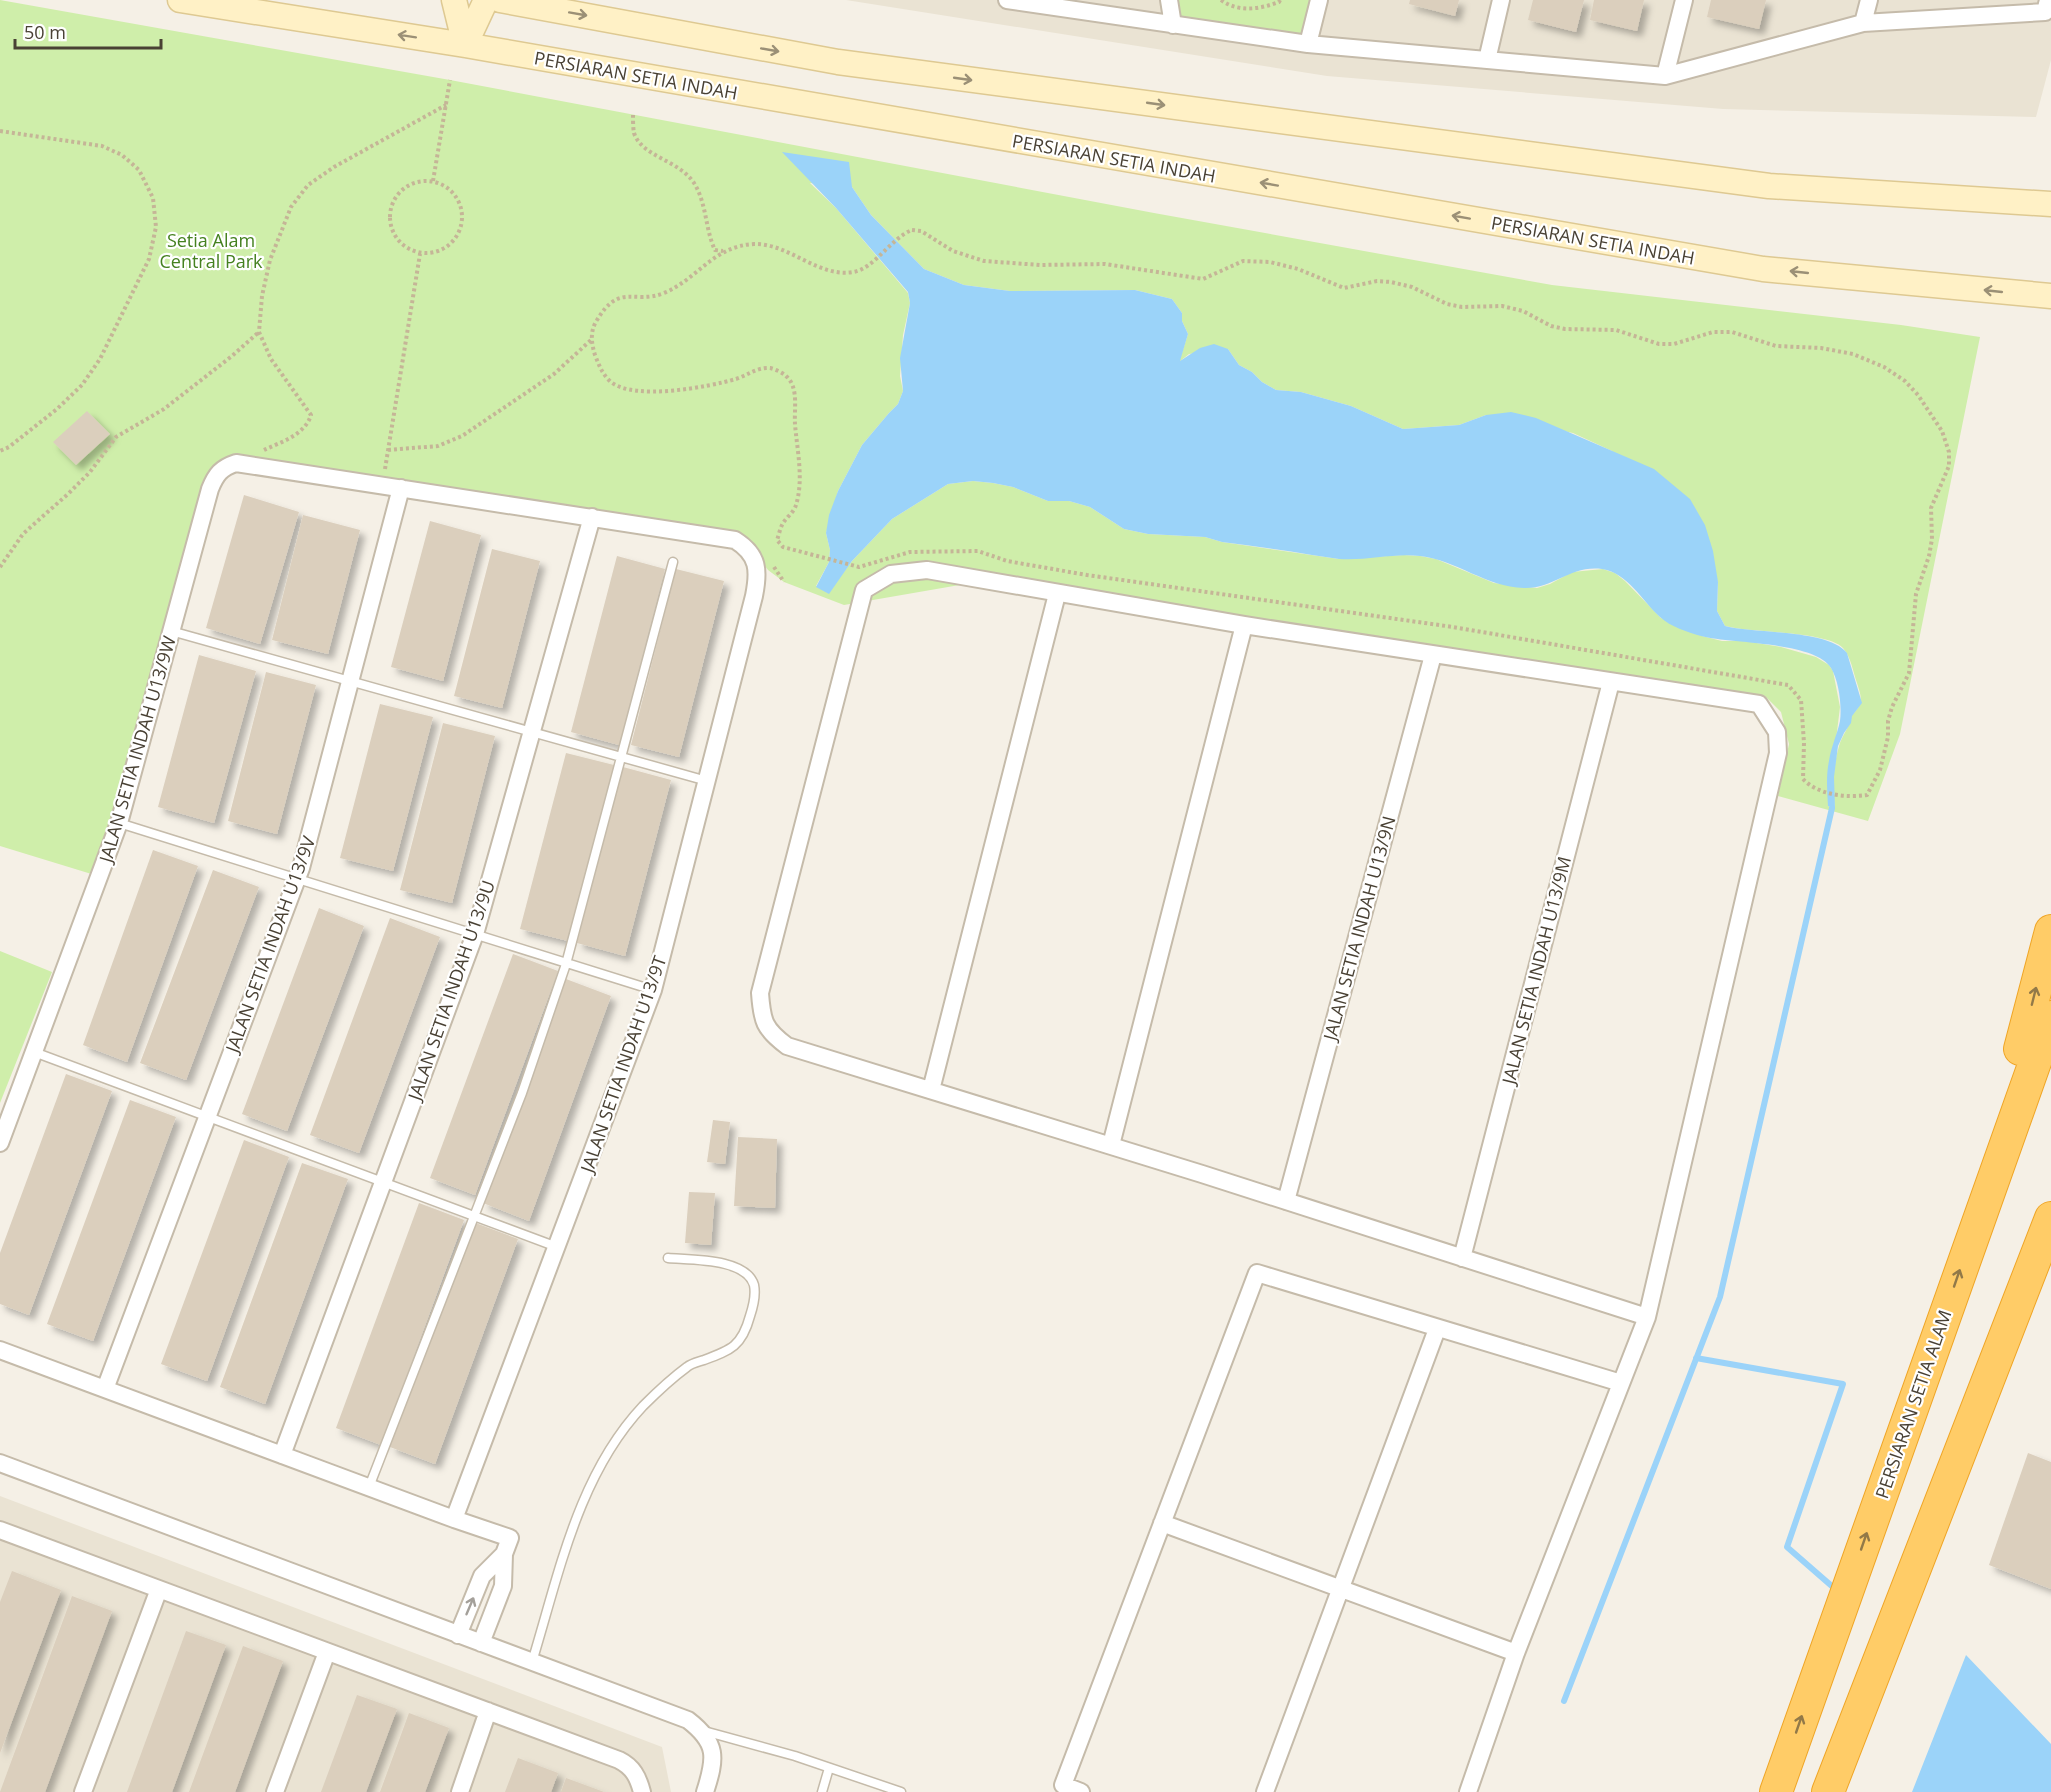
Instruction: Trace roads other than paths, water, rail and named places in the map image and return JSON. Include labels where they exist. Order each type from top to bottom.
[{"type":"highway","points":[[1972,1236],[2051,931]]},
{"type":"highway","name":"PERSIARAN SETIA ALAM","points":[[1776,1792],[2051,1017]]},
{"type":"highway","points":[[1828,1792],[2051,1218]]},
{"type":"highway","points":[[1845,1792],[2051,1254]]},
{"type":"street","name":"PERSIARAN SETIA INDAH","points":[[180,0],[465,45],[1763,268],[2051,296]]},
{"type":"street","points":[[454,0],[465,45]]},
{"type":"street","points":[[465,45],[486,0]]},
{"type":"street","points":[[500,0],[542,5],[838,62],[1769,186],[2051,204]]},
{"type":"street","points":[[1007,0],[1308,44],[1665,76],[1863,23],[2046,6]]},
{"type":"street","points":[[1169,0],[1173,25]]},
{"type":"street","points":[[1308,44],[1318,0]]},
{"type":"street","points":[[1487,60],[1501,0]]},
{"type":"street","points":[[1665,76],[1684,0]]},
{"type":"street","points":[[1863,23],[1869,0]]},
{"type":"street","name":"JALAN SETIA INDAH U13/9T","points":[[236,463],[735,540],[748,548],[754,559],[758,576],[708,781],[653,990],[454,1519]]},
{"type":"street","name":"JALAN SETIA INDAH U13/9W","points":[[0,1143],[119,823],[210,489],[223,468],[236,463]]},
{"type":"street","name":"JALAN SETIA INDAH U13/9V","points":[[105,1389],[297,879],[401,488]]},
{"type":"street","name":"JALAN SETIA INDAH U13/9U","points":[[282,1455],[475,934],[592,517]]},
{"type":"street","points":[[1468,1792],[1516,1653],[1647,1317],[1778,753],[1777,732],[1759,704],[1244,625],[927,570],[891,574],[864,590],[760,993],[761,1014],[771,1034],[787,1046],[1111,1145],[1647,1317]]},
{"type":"street","points":[[931,1090],[1057,594]]},
{"type":"street","points":[[1111,1145],[1244,625]]},
{"type":"street","name":"JALAN SETIA INDAH U13/9N","points":[[1286,1201],[1433,655]]},
{"type":"street","name":"JALAN SETIA INDAH U13/9M","points":[[1462,1258],[1611,682]]},
{"type":"street","points":[[1081,1792],[1063,1785],[1257,1273],[1621,1383]]},
{"type":"street","points":[[1265,1792],[1437,1329]]},
{"type":"street","points":[[0,1350],[510,1538],[504,1554],[503,1586],[481,1643]]},
{"type":"street","points":[[0,1463],[688,1720],[703,1731],[712,1749],[712,1771],[705,1792]]},
{"type":"street","points":[[1162,1523],[1516,1653]]},
{"type":"street","points":[[0,1530],[619,1760],[629,1765],[639,1779],[642,1792]]},
{"type":"street","points":[[458,1635],[482,1576],[504,1554]]},
{"type":"street","points":[[83,1792],[159,1589]]},
{"type":"street","points":[[275,1792],[327,1653]]},
{"type":"street","points":[[460,1792],[488,1711]]},
{"type":"lane","points":[[369,1487],[522,1093],[566,964],[673,562]]},
{"type":"lane","points":[[171,631],[708,781]]},
{"type":"lane","points":[[119,823],[653,990]]},
{"type":"lane","points":[[34,1052],[557,1247]]},
{"type":"lane","points":[[532,1662],[585,1496],[609,1451],[642,1407],[682,1371],[689,1365],[718,1355],[738,1344],[747,1327],[753,1305],[754,1287],[749,1275],[720,1263],[668,1258]]},
{"type":"lane","points":[[703,1731],[795,1756],[901,1792]]},
{"type":"lane","points":[[822,1792],[829,1768]]},
{"type":"water","points":[[782,152],[849,162],[852,187],[871,215],[924,269],[964,285],[1010,291],[1135,290],[1172,299],[1182,313],[1182,321],[1188,334],[1180,361],[1200,348],[1214,344],[1228,349],[1239,365],[1276,390],[1301,392],[1351,406],[1403,429],[1459,425],[1486,415],[1511,412],[1536,418],[1654,469],[1690,499],[1705,525],[1713,551],[1718,582],[1717,611],[1725,626],[1808,636],[1838,645],[1847,653],[1862,703],[1852,716],[1851,723],[1838,746],[1834,777],[1835,809],[1828,806],[1827,777],[1841,708],[1838,687],[1831,668],[1822,659],[1790,648],[1714,639],[1679,629],[1653,611],[1627,582],[1602,569],[1581,570],[1535,587],[1510,587],[1433,558],[1420,556],[1339,559],[1222,542],[1205,537],[1148,534],[1124,529],[1090,507],[1069,501],[1048,501],[1013,487],[973,481],[948,484],[892,519],[852,561],[829,594],[816,587],[829,562],[830,550],[826,533],[829,515],[838,491],[862,445],[898,404],[903,391],[900,358],[910,303],[908,292],[836,208]]},
{"type":"water","points":[[1966,1655],[2051,1744],[2051,1792],[1912,1792]]},
{"type":"waterway","points":[[1564,1701],[1720,1297],[1832,808]]},
{"type":"waterway","points":[[1696,1358],[1843,1384],[1787,1547],[1834,1588]]},
{"type":"park label","name":"Setia Alam Central Park","points":[[211,250]]}]
